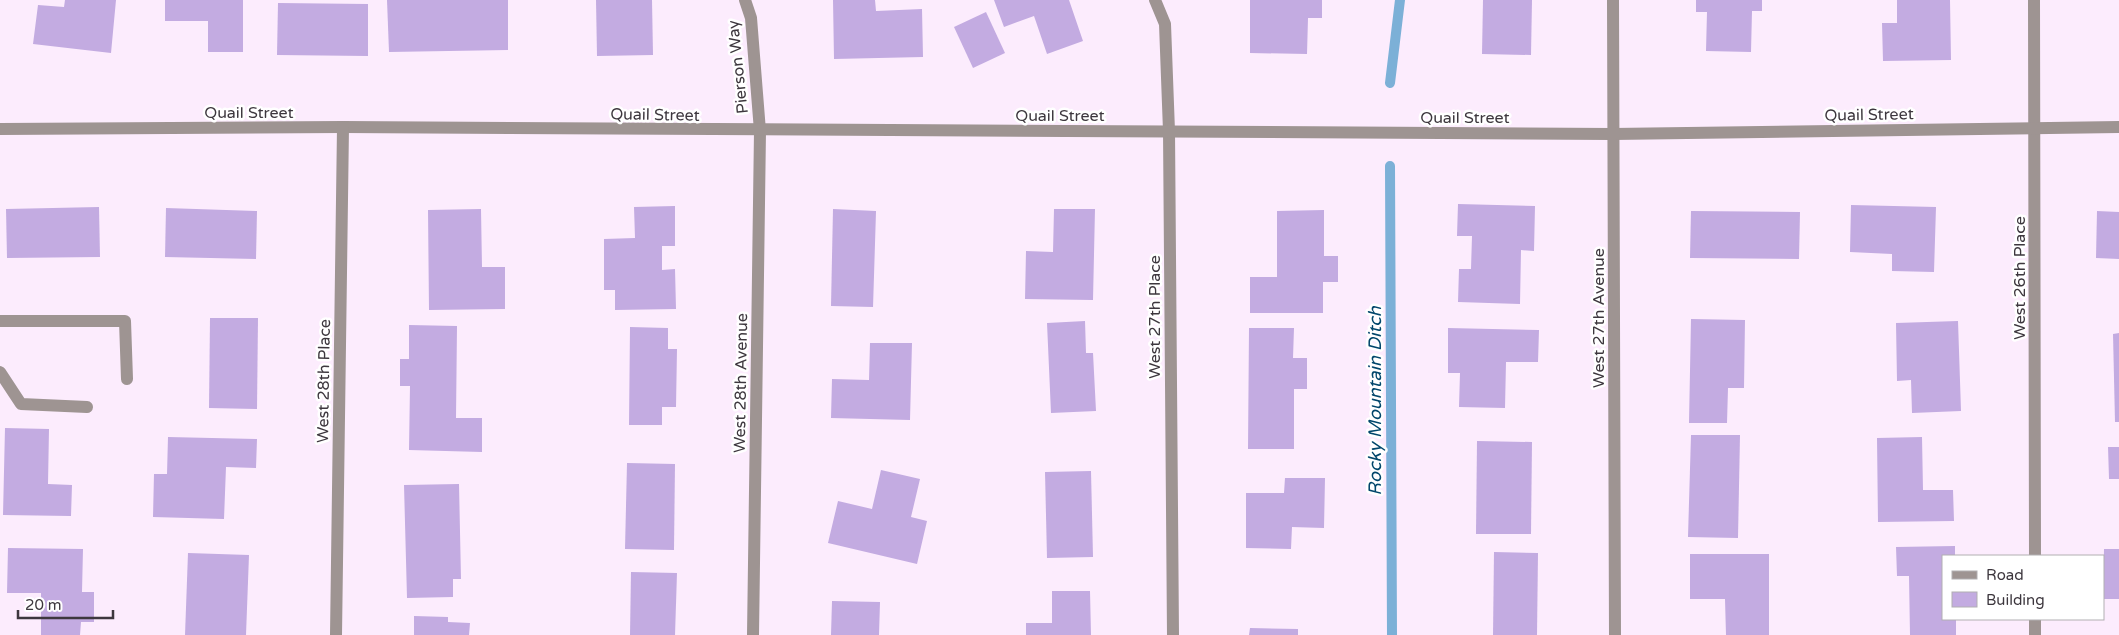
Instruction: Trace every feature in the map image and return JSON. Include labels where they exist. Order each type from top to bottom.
[{"type":"street","name":"Pierson Way","points":[[745,0],[751,18],[760,131]]},
{"type":"street","name":"West 27th Place","points":[[1155,0],[1165,24],[1169,131],[1173,635]]},
{"type":"street","name":"West 27th Avenue","points":[[1613,0],[1615,635]]},
{"type":"street","name":"West 26th Place","points":[[2034,0],[2035,555]]},
{"type":"street","name":"Quail Street","points":[[0,130],[344,127],[760,131],[1613,134],[2119,127]]},
{"type":"street","name":"West 28th Place","points":[[336,635],[344,127]]},
{"type":"street","name":"West 28th Avenue","points":[[753,635],[760,131]]},
{"type":"street","points":[[0,321],[125,321],[128,380]]},
{"type":"street","points":[[0,372],[21,404],[88,407]]},
{"type":"street","points":[[2035,620],[2035,635]]},
{"type":"building","points":[[65,0],[116,0],[111,53],[33,44],[38,5],[64,7]]},
{"type":"building","points":[[165,0],[243,0],[243,52],[208,52],[208,21],[165,21]]},
{"type":"building","points":[[387,0],[508,0],[508,50],[389,52]]},
{"type":"building","points":[[596,0],[652,0],[653,55],[597,56]]},
{"type":"building","points":[[833,0],[875,0],[876,11],[922,9],[923,57],[834,59]]},
{"type":"building","points":[[994,0],[1069,0],[1083,41],[1047,54],[1034,16],[1004,27]]},
{"type":"building","points":[[1250,0],[1322,0],[1322,18],[1308,18],[1307,54],[1250,53]]},
{"type":"building","points":[[1483,0],[1532,0],[1531,55],[1482,54]]},
{"type":"building","points":[[1696,0],[1762,0],[1762,11],[1752,11],[1751,52],[1706,51],[1707,12],[1696,12]]},
{"type":"building","points":[[1897,0],[1950,0],[1951,60],[1883,61],[1882,23],[1897,23]]},
{"type":"building","points":[[278,3],[368,4],[368,56],[277,55]]},
{"type":"building","points":[[986,12],[1005,53],[973,68],[954,27]]},
{"type":"building","points":[[1458,204],[1535,206],[1534,251],[1521,250],[1520,304],[1458,302],[1459,269],[1471,269],[1472,236],[1457,236]]},
{"type":"building","points":[[1851,205],[1936,207],[1934,272],[1892,271],[1892,254],[1850,252]]},
{"type":"building","points":[[675,206],[675,246],[662,246],[662,270],[675,269],[676,309],[615,310],[615,290],[604,290],[604,239],[635,238],[634,207]]},
{"type":"building","points":[[99,207],[100,257],[7,258],[6,209]]},
{"type":"building","points":[[166,208],[257,211],[256,259],[165,257]]},
{"type":"building","points":[[481,209],[482,267],[505,267],[505,309],[429,310],[428,210]]},
{"type":"building","points":[[833,209],[876,211],[873,307],[831,306]]},
{"type":"building","points":[[1054,209],[1095,209],[1093,300],[1025,299],[1026,251],[1053,252]]},
{"type":"building","points":[[1324,210],[1324,256],[1338,256],[1338,282],[1323,282],[1323,313],[1250,313],[1250,277],[1277,277],[1277,211]]},
{"type":"building","points":[[1691,211],[1800,212],[1799,259],[1690,258]]},
{"type":"building","points":[[2097,211],[2119,212],[2119,259],[2096,258]]},
{"type":"building","points":[[210,318],[258,318],[257,409],[209,408]]},
{"type":"building","points":[[1691,319],[1745,320],[1744,388],[1728,388],[1727,423],[1689,423]]},
{"type":"building","points":[[1085,321],[1086,353],[1093,353],[1096,411],[1051,413],[1047,323]]},
{"type":"building","points":[[1958,321],[1961,411],[1912,413],[1911,380],[1897,381],[1896,323]]},
{"type":"building","points":[[409,325],[457,326],[456,418],[482,418],[482,452],[409,450],[410,386],[400,386],[400,359],[409,359]]},
{"type":"building","points":[[630,327],[668,328],[668,349],[677,349],[676,407],[662,407],[662,425],[629,425]]},
{"type":"building","points":[[1249,328],[1294,328],[1293,358],[1307,358],[1307,389],[1294,389],[1294,449],[1248,449]]},
{"type":"building","points":[[1448,328],[1539,330],[1538,362],[1506,362],[1505,408],[1459,407],[1460,373],[1448,373]]},
{"type":"building","points":[[2119,333],[2119,422],[2115,422],[2113,334]]},
{"type":"building","points":[[870,343],[912,343],[910,420],[831,418],[832,379],[869,380]]},
{"type":"building","points":[[5,428],[49,429],[48,484],[72,485],[71,516],[3,515]]},
{"type":"building","points":[[1691,435],[1740,435],[1738,538],[1688,537]]},
{"type":"building","points":[[168,437],[257,439],[256,468],[226,467],[224,519],[153,517],[154,474],[167,474]]},
{"type":"building","points":[[1922,437],[1923,490],[1953,490],[1954,521],[1878,522],[1877,438]]},
{"type":"building","points":[[1477,441],[1532,442],[1531,534],[1476,534]]},
{"type":"building","points":[[2108,447],[2119,447],[2119,479],[2109,479]]},
{"type":"building","points":[[627,463],[675,464],[674,550],[625,549]]},
{"type":"building","points":[[881,470],[920,479],[911,517],[927,521],[917,564],[828,543],[838,501],[872,509]]},
{"type":"building","points":[[1091,471],[1093,557],[1047,558],[1045,472]]},
{"type":"building","points":[[1285,478],[1325,478],[1324,528],[1292,527],[1291,549],[1246,548],[1246,493],[1284,493]]},
{"type":"building","points":[[459,484],[461,579],[453,579],[453,597],[407,598],[404,485]]},
{"type":"building","points":[[1955,546],[1955,555],[1942,555],[1942,620],[1956,620],[1956,635],[1910,635],[1909,576],[1897,576],[1896,547]]},
{"type":"building","points":[[8,548],[83,549],[82,592],[94,592],[94,622],[81,622],[80,635],[41,635],[41,593],[7,593]]},
{"type":"building","points":[[2104,549],[2119,549],[2119,599],[2104,599]]},
{"type":"building","points":[[1494,552],[1538,553],[1537,635],[1493,635]]},
{"type":"building","points":[[188,553],[249,555],[246,635],[185,635]]},
{"type":"building","points":[[1690,554],[1769,554],[1769,635],[1726,635],[1725,599],[1690,599]]},
{"type":"building","points":[[631,572],[677,573],[675,635],[630,635]]},
{"type":"building","points":[[1052,591],[1090,591],[1091,635],[1026,635],[1026,623],[1052,623]]},
{"type":"building","points":[[832,601],[880,602],[879,635],[831,635]]},
{"type":"building","points":[[414,616],[448,617],[448,622],[470,623],[469,635],[414,635]]},
{"type":"building","points":[[1250,628],[1298,629],[1298,635],[1249,635]]},
{"type":"waterway","name":"Rocky Mountain Ditch","points":[[1390,83],[1400,0]]},
{"type":"waterway","name":"Rocky Mountain Ditch","points":[[1390,166],[1392,635]]}]
